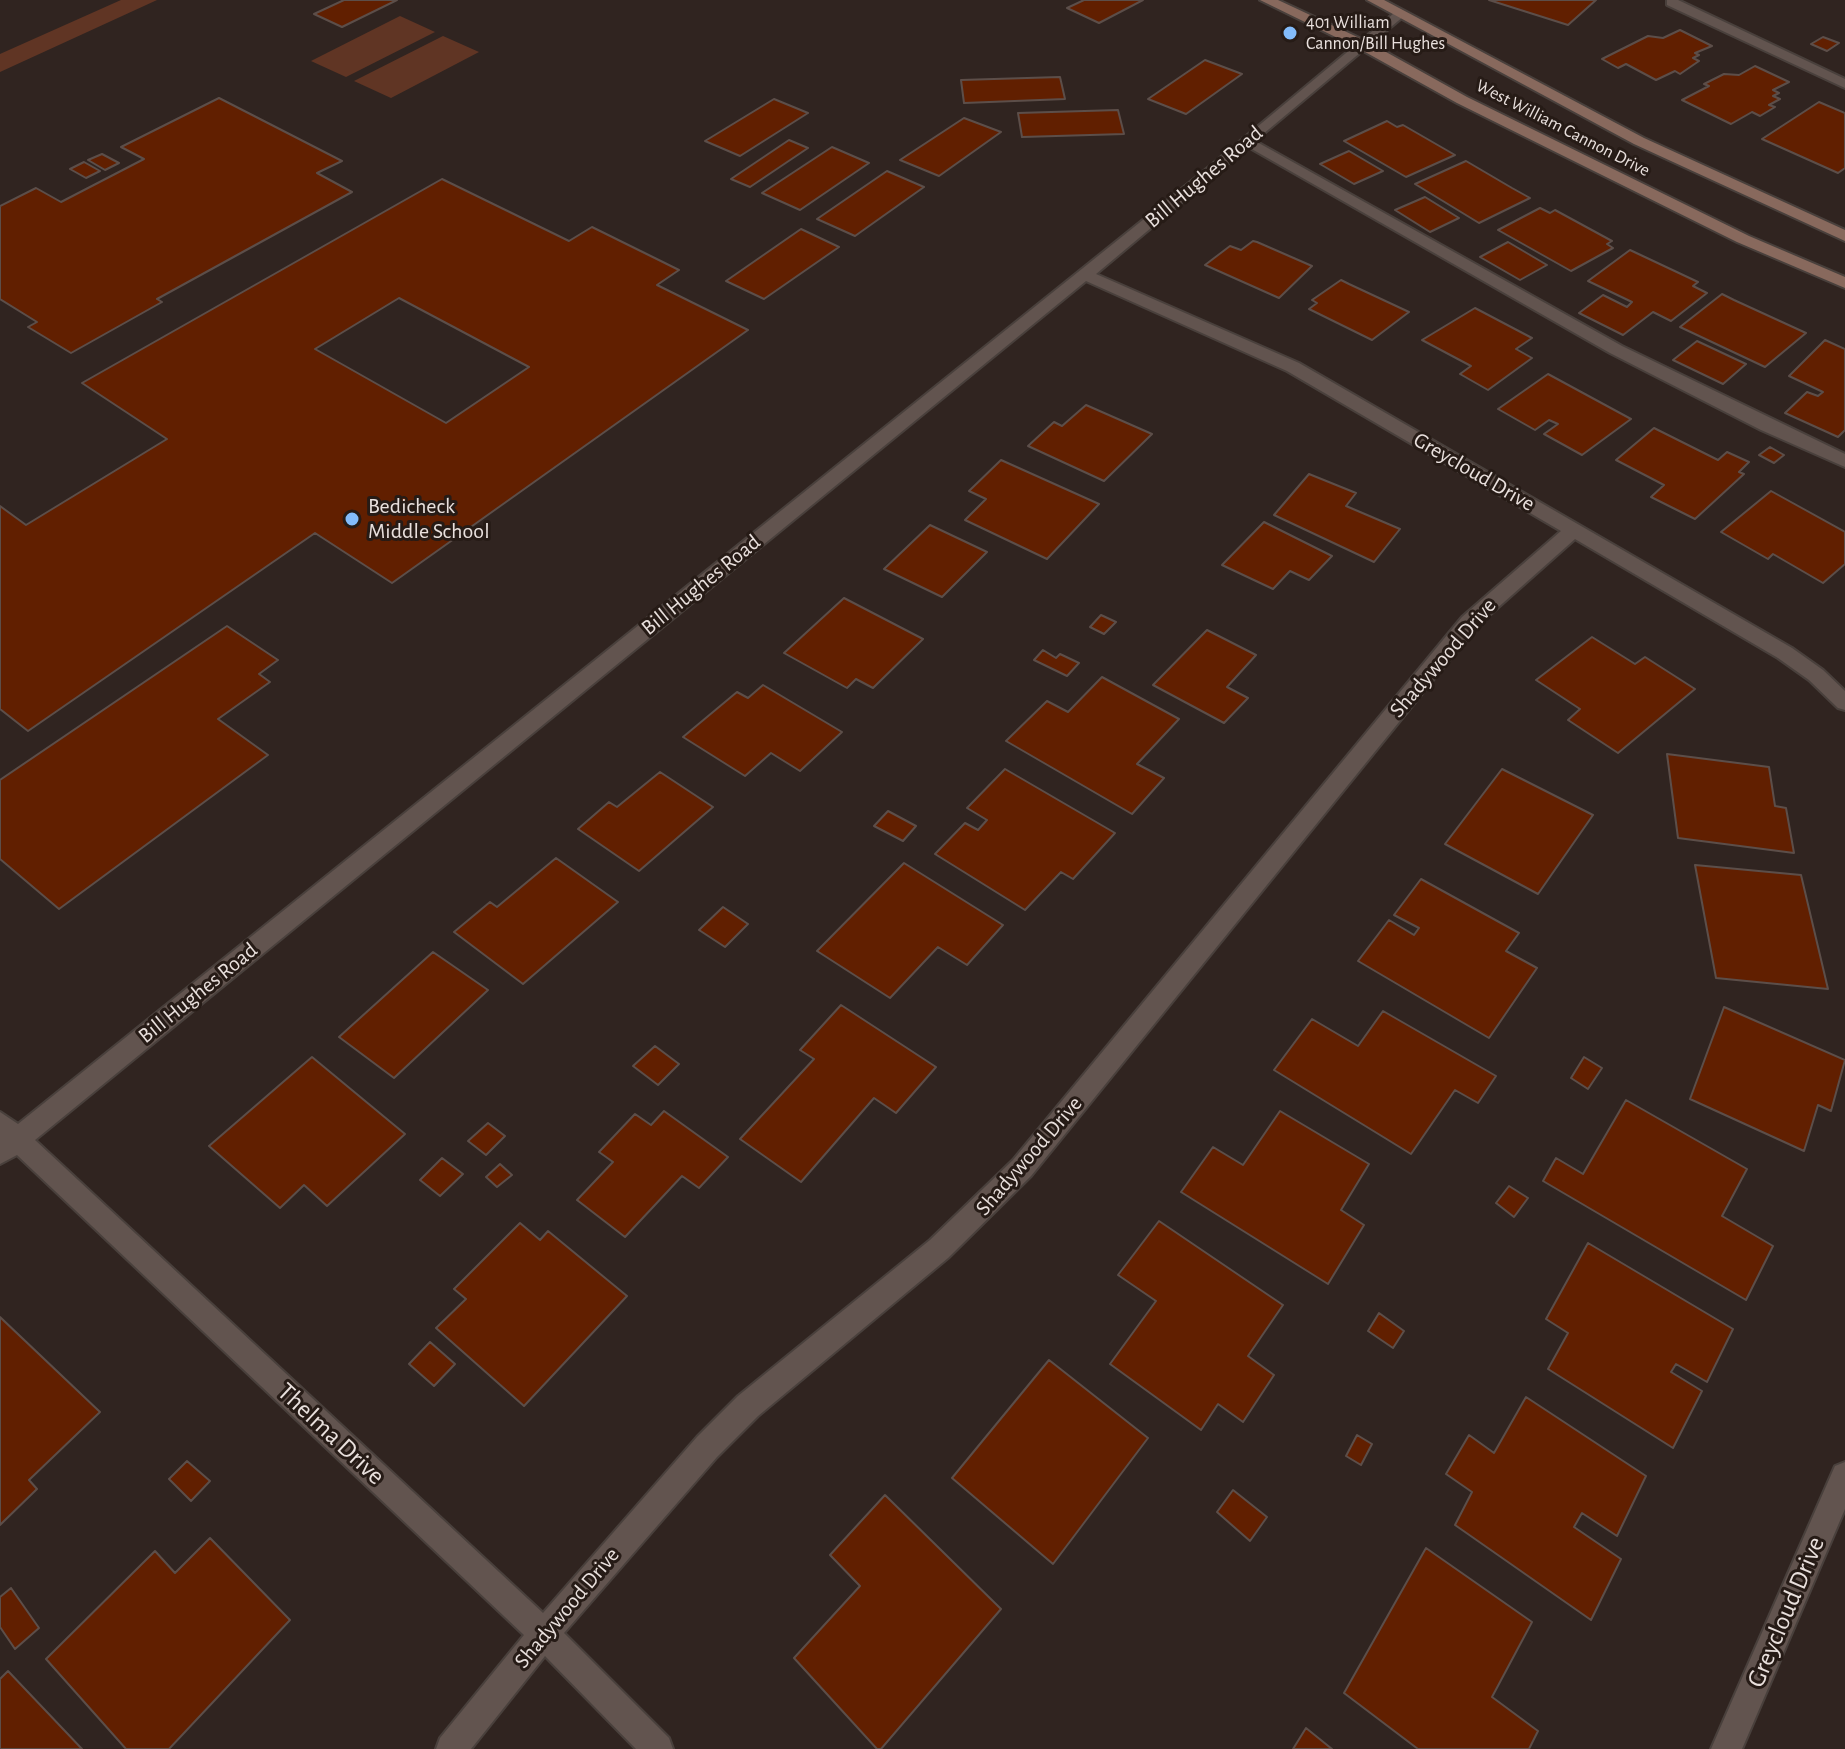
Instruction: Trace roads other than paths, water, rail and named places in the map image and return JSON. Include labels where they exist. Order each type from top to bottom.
[{"type":"main road","name":"West William Cannon Drive","points":[[1267,0],[1363,45],[1462,100],[1729,233],[1845,283]]},
{"type":"main road","name":"West William Cannon Drive","points":[[1374,0],[1639,141],[1845,236]]},
{"type":"street","points":[[1672,2],[1845,84]]},
{"type":"street","name":"Bill Hughes Road","points":[[6,1139],[1085,275],[1399,13]]},
{"type":"street","points":[[1248,141],[1501,289],[1599,342],[1845,461]]},
{"type":"street","name":"Greycloud Drive","points":[[1085,275],[1263,351],[1785,653],[1816,675],[1845,703]]},
{"type":"street","name":"Shadywood Drive","points":[[451,1749],[655,1504],[748,1406],[939,1249],[1022,1168],[1469,622],[1511,582],[1574,530]]},
{"type":"street","name":"Thelma Drive","points":[[6,1139],[544,1634],[658,1749]]},
{"type":"street","name":"Greycloud Drive","points":[[1726,1749],[1845,1476]]},
{"type":"place","name":"401 William Cannon/Bill Hughes","points":[[1290,33]]},
{"type":"place","name":"Bedicheck Middle School","points":[[352,519]]}]
